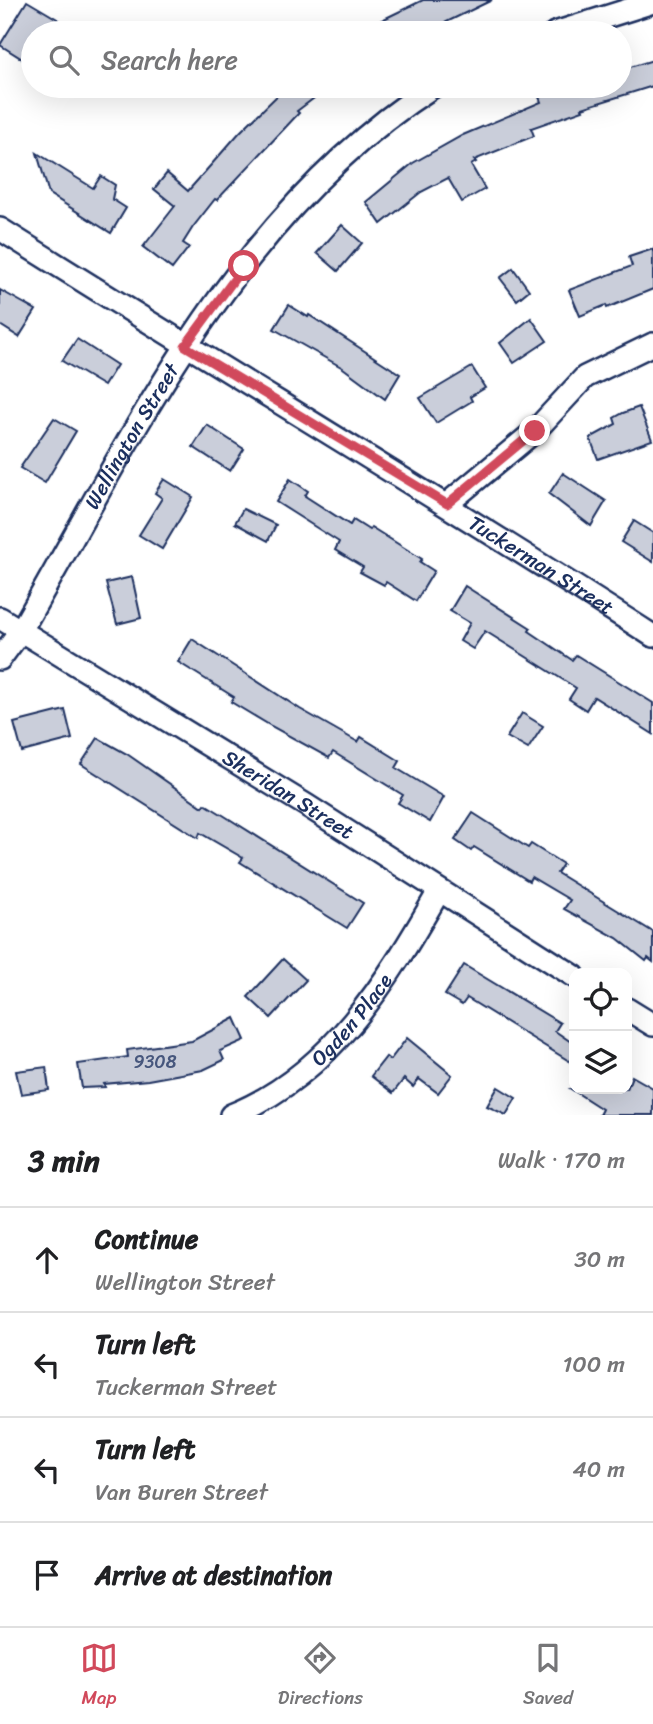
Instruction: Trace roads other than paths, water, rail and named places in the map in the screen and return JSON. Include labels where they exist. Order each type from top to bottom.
[{"type":"street","points":[[593,21],[653,2]]},
{"type":"street","name":"Wellington Street","points":[[0,659],[20,632],[185,346],[272,230],[310,185],[366,134],[417,98]]},
{"type":"street","name":"Tuckerman Street","points":[[0,229],[185,346],[447,504],[653,636]]},
{"type":"street","points":[[447,504],[535,431],[584,377],[653,344]]},
{"type":"street","name":"Sheridan Street","points":[[0,618],[306,805],[569,973]]},
{"type":"street","name":"Ogden Place","points":[[231,1115],[288,1085],[318,1061],[372,996],[407,946],[439,891]]},
{"type":"street","points":[[632,1012],[653,1025]]}]
